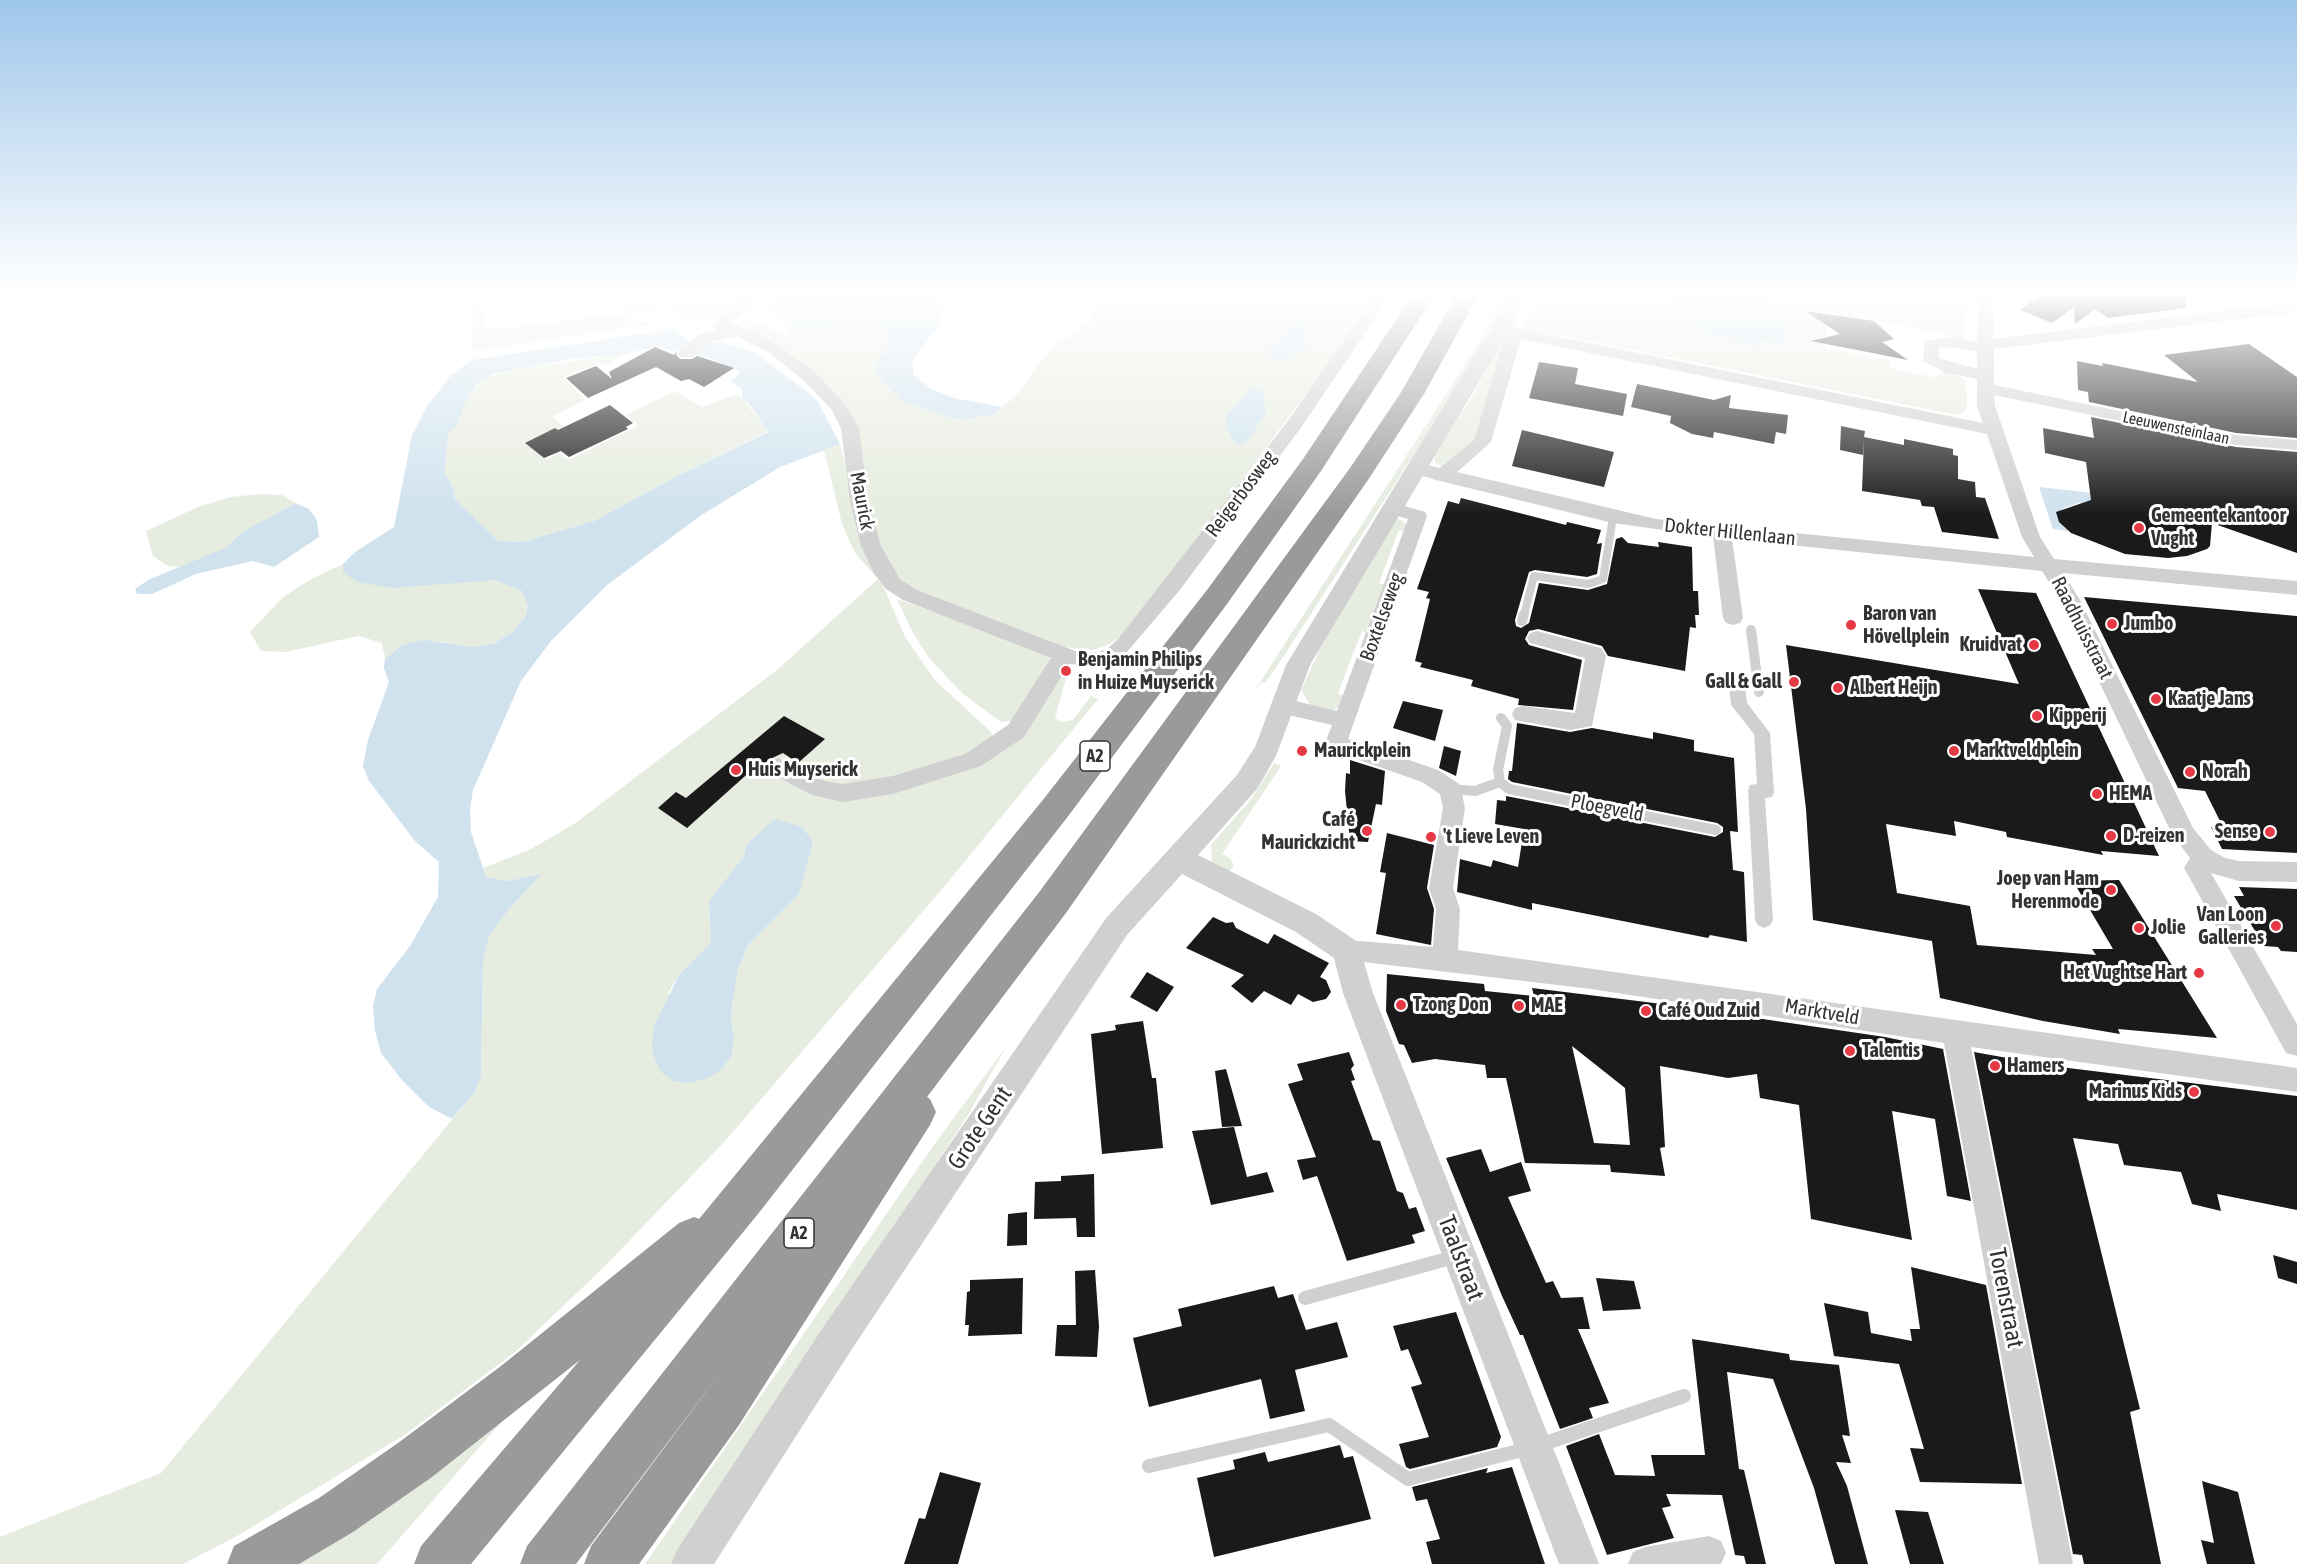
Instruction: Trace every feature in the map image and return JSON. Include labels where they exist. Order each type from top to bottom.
[{"type":"highway","name":"A2","points":[[439,1564],[743,1199],[1054,810],[1217,597],[1312,465],[1375,369]]},
{"type":"highway","name":"A2","points":[[545,1564],[1053,902],[1359,474],[1426,369]]},
{"type":"highway","name":"A2","points":[[609,1564],[723,1409],[1053,902]]},
{"type":"highway","name":"A2","points":[[252,1564],[336,1515],[415,1460],[517,1382],[567,1338],[743,1199]]},
{"type":"street","name":"Maurick","points":[[801,369],[845,417],[854,445],[855,478],[871,546],[884,573],[893,584],[945,609],[1071,657]]},
{"type":"street","name":"Reigerbosweg","points":[[1071,657],[1100,659],[1114,654],[1125,643],[1294,424],[1332,369]]},
{"type":"street","name":"Boxtelseweg","points":[[1283,706],[1298,665],[1392,508],[1483,369]]},
{"type":"street","name":"Boxtelseweg","points":[[1442,476],[1482,442],[1499,369]]},
{"type":"street","points":[[1691,369],[1994,430]]},
{"type":"street","name":"Leeuwensteinlaan","points":[[1952,369],[1986,382],[2236,440],[2297,445]]},
{"type":"street","name":"Raadhuisstraat","points":[[1986,369],[1986,406],[2031,537],[2070,600],[2184,834],[2204,857]]},
{"type":"street","name":"Dokter Hillenlaan","points":[[1417,468],[1613,517],[1722,532],[2049,566],[2297,588]]},
{"type":"street","name":"Boxtelseweg","points":[[1392,508],[1418,516],[1336,742],[1430,776],[1450,789]]},
{"type":"street","points":[[1722,532],[1733,618]]},
{"type":"street","points":[[1523,714],[1570,722],[1584,720],[1596,657],[1594,653],[1537,638]]},
{"type":"street","points":[[778,767],[820,789],[843,793],[893,784],[973,760],[1016,731],[1053,669],[1071,657]]},
{"type":"street","points":[[1737,684],[1739,705],[1762,733],[1766,792],[1755,790],[1764,920]]},
{"type":"street","points":[[1283,706],[1343,720]]},
{"type":"street","name":"Grote Gent","points":[[691,1564],[837,1339],[1111,936],[1178,856],[1247,782],[1267,749],[1283,706]]},
{"type":"street","points":[[1445,959],[1448,909],[1441,888],[1454,808],[1450,789]]},
{"type":"street","points":[[1178,856],[1189,864],[1306,923],[1347,951]]},
{"type":"street","points":[[2295,1044],[2196,868],[2204,857],[2219,866],[2239,871],[2297,872]]},
{"type":"street","name":"Marktveld","points":[[1347,951],[1445,959],[2297,1080]]},
{"type":"street","name":"Taalstraat","points":[[1347,951],[1358,993],[1579,1564]]},
{"type":"street","name":"Torenstraat","points":[[1955,1032],[2056,1564]]},
{"type":"street","points":[[1645,1564],[1709,1553]]},
{"type":"lane","points":[[1522,621],[1534,576],[1588,584],[1603,579],[1613,517]]},
{"type":"lane","points":[[1752,630],[1759,692]]},
{"type":"lane","points":[[1450,789],[1475,791],[1500,782],[1498,770],[1507,726],[1501,718]]},
{"type":"lane","name":"Ploegveld","points":[[1500,782],[1509,789],[1716,830]]},
{"type":"lane","points":[[1305,1298],[1461,1255]]},
{"type":"lane","points":[[1149,1466],[1329,1425],[1408,1479],[1534,1447],[1684,1396]]},
{"type":"shaded area","points":[[515,369],[584,369],[563,377],[585,400],[552,417],[564,427],[558,430],[555,428],[525,443],[546,460],[559,453],[568,460],[638,426],[626,415],[675,391],[702,407],[734,395],[742,398],[768,431],[675,477],[594,521],[522,542],[498,541],[455,499],[454,489],[445,473],[448,433],[469,394],[484,379]]},
{"type":"shaded area","points":[[799,369],[880,369],[880,380],[904,402],[946,417],[995,414],[1017,394],[1036,369],[1325,369],[1168,579],[1124,634],[1108,645],[1093,650],[1061,647],[941,602],[911,587],[901,579],[886,564],[872,531],[859,444]],"holes":[[[1241,402],[1265,413],[1247,442],[1228,415]]]},
{"type":"shaded area","points":[[1462,369],[1468,369],[1285,654],[1266,682],[1261,683],[1253,693]]},
{"type":"shaded area","points":[[1487,369],[1498,369],[1475,440],[1442,467],[1435,462],[1435,452],[1471,399]]},
{"type":"shaded area","points":[[1727,369],[1894,369],[1934,377],[1944,372],[1960,376],[1966,381],[1967,408],[1962,414],[1952,414]]},
{"type":"shaded area","points":[[840,444],[865,543],[905,637],[935,680],[992,733],[991,741],[979,761],[1055,676],[1066,678],[1055,718],[1062,722],[1073,720],[1091,696],[1098,699],[943,888],[725,1141],[605,1266],[514,1353],[403,1436],[237,1536],[183,1564],[0,1564],[0,1537],[161,1473],[474,1093],[481,1076],[483,960],[489,936],[509,909],[541,875],[508,881],[486,877],[483,868],[529,850],[574,824],[777,670],[878,579],[855,553],[842,524],[824,450]],"holes":[[[747,844],[799,894],[748,945],[738,970],[733,999],[731,1017],[734,1038],[668,993],[679,975],[711,942],[709,901],[744,856]]]},
{"type":"shaded area","points":[[259,494],[282,495],[296,503],[244,531],[225,548],[181,567],[168,566],[153,556],[146,531],[198,507],[231,497]]},
{"type":"shaded area","points":[[1402,520],[1407,526],[1405,531],[1399,530],[1379,583],[1386,585],[1367,633],[1362,631],[1349,664],[1338,694],[1344,696],[1339,707],[1330,712],[1310,705],[1301,690],[1322,645],[1393,521]]},
{"type":"shaded area","points":[[343,564],[343,572],[392,588],[471,580],[495,580],[522,591],[528,606],[525,617],[514,631],[495,643],[473,647],[434,641],[402,645],[385,659],[382,643],[358,636],[286,652],[261,651],[250,632],[282,598],[311,579]]},
{"type":"shaded area","points":[[897,599],[1046,652],[1050,660],[1016,720],[1001,722],[963,694],[929,658],[912,631]]},
{"type":"shaded area","points":[[1274,763],[1281,766],[1222,854],[1230,858],[1234,865],[1228,875],[1212,862],[1211,845],[1252,798]]},
{"type":"shaded area","points":[[1006,1047],[968,1115],[673,1564],[645,1564],[936,1142]]},
{"type":"shaded area","points":[[534,1385],[377,1564],[285,1564]]},
{"type":"water","points":[[459,369],[515,369],[494,374],[477,384],[469,394],[456,427],[448,433],[445,473],[454,489],[455,499],[498,541],[522,542],[594,521],[675,477],[768,432],[750,405],[742,398],[742,389],[730,382],[741,372],[734,369],[777,369],[818,402],[840,444],[780,467],[700,516],[607,585],[551,641],[521,681],[473,790],[470,809],[471,832],[486,877],[508,881],[542,874],[509,909],[489,936],[483,960],[481,1076],[474,1093],[452,1119],[429,1107],[402,1080],[381,1053],[375,1031],[373,1005],[377,989],[410,946],[438,897],[439,862],[415,841],[369,781],[363,766],[368,740],[389,682],[384,668],[385,659],[402,645],[424,640],[473,647],[495,643],[514,631],[525,617],[528,606],[522,591],[495,580],[392,588],[357,582],[343,572],[343,564],[355,552],[394,527],[412,435],[428,405],[451,375]]},
{"type":"water","points":[[876,369],[913,369],[914,375],[931,389],[954,398],[1002,407],[995,414],[964,419],[946,417],[904,402],[880,380]]},
{"type":"water","points":[[1252,387],[1263,392],[1266,413],[1247,442],[1240,444],[1234,442],[1225,424],[1228,415]]},
{"type":"water","points":[[2039,487],[2139,498],[2078,503],[2064,508],[2058,513],[2058,519],[2068,531],[2053,529]]},
{"type":"water","points":[[296,503],[309,509],[317,520],[319,537],[274,567],[253,561],[196,574],[152,594],[137,594],[135,589],[148,580],[225,548],[244,531]]},
{"type":"water","points":[[775,819],[802,827],[813,842],[799,894],[748,945],[738,970],[733,999],[731,1017],[734,1038],[731,1056],[721,1070],[705,1079],[688,1083],[674,1081],[661,1072],[656,1062],[652,1049],[654,1026],[679,975],[711,942],[709,901],[744,856],[747,844]]},
{"type":"building","points":[[589,369],[600,369],[612,379],[609,372],[615,369],[652,369],[588,398],[566,378]]},
{"type":"building","points":[[660,369],[732,369],[704,387],[689,379],[681,381]]},
{"type":"building","points":[[1537,369],[1578,369],[1575,384],[1627,394],[1623,416],[1529,398]]},
{"type":"building","points":[[2077,369],[2132,369],[2198,382],[2182,369],[2285,369],[2297,377],[2297,438],[2236,433],[2089,402],[2088,392],[2078,390]]},
{"type":"building","points":[[1637,384],[1714,400],[1731,395],[1729,408],[1788,415],[1786,434],[1776,432],[1774,444],[1714,432],[1713,438],[1692,434],[1670,423],[1671,416],[1631,407]]},
{"type":"building","points":[[610,405],[633,423],[626,427],[628,429],[569,457],[561,451],[544,458],[525,443],[555,428],[558,430]]},
{"type":"building","points":[[2091,417],[2236,447],[2297,452],[2297,553],[2212,523],[2210,546],[2207,549],[2187,556],[2168,558],[2125,554],[2071,533],[2059,522],[2056,512],[2091,500],[2086,462],[2045,453],[2043,428],[2094,438]]},
{"type":"building","points":[[1841,426],[1865,431],[1864,437],[1904,445],[1904,439],[1953,449],[1953,455],[1958,456],[1958,479],[1975,482],[1976,497],[1985,498],[1999,539],[1942,532],[1934,507],[1922,506],[1920,500],[1862,491],[1864,439],[1863,455],[1840,450]]},
{"type":"building","points":[[1522,430],[1614,452],[1604,487],[1512,466]]},
{"type":"building","points":[[1461,498],[1566,525],[1567,522],[1601,530],[1597,544],[1602,543],[1597,574],[1587,577],[1535,570],[1529,572],[1515,620],[1516,626],[1521,628],[1529,623],[1539,583],[1588,590],[1607,584],[1616,539],[1622,537],[1628,543],[1659,547],[1658,542],[1692,547],[1693,591],[1698,591],[1699,615],[1695,615],[1696,628],[1690,627],[1685,671],[1608,656],[1602,646],[1538,629],[1529,631],[1525,639],[1529,645],[1582,660],[1573,710],[1518,705],[1519,699],[1471,686],[1473,680],[1420,667],[1422,663],[1415,661],[1430,599],[1426,598],[1429,592],[1417,589],[1448,501],[1459,504]]},
{"type":"building","points":[[1978,589],[2036,593],[2159,856],[2101,851],[2103,855],[2007,837],[2006,832],[1954,821],[1956,836],[1886,824],[1897,893],[1970,906],[1977,945],[2096,955],[2092,949],[2113,949],[2073,881],[2119,880],[2217,1038],[2118,1029],[2120,1034],[2043,1021],[1940,998],[1932,941],[1813,920],[1806,809],[1786,645],[2019,684]]},
{"type":"building","points":[[2084,597],[2297,616],[2297,853],[2222,849],[2211,827],[2224,829],[2205,791],[2178,788]]},
{"type":"building","points":[[1403,701],[1443,710],[1435,741],[1393,728]]},
{"type":"building","name":"Huis Muyserick","points":[[784,716],[825,739],[798,763],[783,753],[768,760],[761,772],[754,768],[687,828],[658,808],[676,792],[686,798]]},
{"type":"building","points":[[1517,723],[1570,732],[1592,728],[1653,739],[1653,732],[1694,740],[1694,751],[1734,758],[1738,832],[1730,831],[1733,870],[1744,872],[1747,942],[1710,935],[1708,938],[1532,903],[1532,910],[1457,892],[1460,859],[1491,867],[1493,860],[1518,867],[1524,829],[1495,824],[1497,800],[1506,801],[1506,796],[1715,837],[1723,832],[1723,827],[1717,823],[1512,782],[1508,779],[1509,771],[1512,771]]},
{"type":"building","points":[[1444,746],[1461,751],[1456,776],[1439,768]]},
{"type":"building","points":[[1350,760],[1385,771],[1382,805],[1376,804],[1368,842],[1350,841],[1345,791],[1346,773],[1350,774]]},
{"type":"building","points":[[1387,833],[1434,845],[1427,888],[1434,909],[1431,945],[1376,934],[1386,873],[1380,872]]},
{"type":"building","points":[[2239,887],[2297,889],[2297,952],[2281,951],[2278,947],[2264,946],[2234,896],[2244,896]]},
{"type":"building","points":[[1213,917],[1226,923],[1233,922],[1236,928],[1268,944],[1274,934],[1329,963],[1320,977],[1326,980],[1331,992],[1326,999],[1313,1002],[1298,994],[1291,1005],[1264,991],[1252,1003],[1231,986],[1244,975],[1186,948]]},
{"type":"building","points":[[1147,972],[1174,987],[1157,1012],[1130,997]]},
{"type":"building","points":[[1387,974],[1484,984],[1485,991],[1534,996],[1532,988],[1654,1003],[1885,1037],[1943,1049],[1971,1201],[1947,1196],[1935,1119],[1892,1111],[1912,1240],[1811,1219],[1799,1105],[1760,1098],[1757,1074],[1728,1078],[1660,1066],[1665,1147],[1660,1148],[1665,1176],[1611,1172],[1610,1165],[1525,1163],[1506,1078],[1487,1078],[1485,1065],[1435,1059],[1412,1063],[1404,1045],[1399,1044],[1386,1011]],"holes":[[[1572,1046],[1625,1088],[1630,1145],[1594,1143]]]},
{"type":"building","points":[[1143,1021],[1152,1078],[1156,1078],[1163,1148],[1102,1154],[1091,1034],[1116,1030],[1115,1025]]},
{"type":"building","points":[[1349,1052],[1354,1065],[1351,1069],[1355,1080],[1351,1081],[1373,1140],[1380,1141],[1397,1191],[1403,1193],[1409,1209],[1416,1207],[1425,1231],[1412,1235],[1415,1243],[1347,1261],[1317,1176],[1303,1180],[1297,1160],[1316,1157],[1288,1084],[1303,1080],[1297,1064]]},
{"type":"building","points":[[1974,1052],[2052,1066],[2297,1096],[2297,1210],[2217,1194],[2221,1211],[2192,1204],[2181,1172],[2124,1165],[2118,1144],[2073,1138],[2140,1409],[2130,1412],[2161,1564],[2084,1564],[2082,1555],[2073,1554]]},
{"type":"building","points":[[1226,1069],[1242,1126],[1222,1127],[1215,1071]]},
{"type":"building","points":[[1234,1127],[1247,1177],[1267,1172],[1274,1192],[1211,1205],[1192,1131]]},
{"type":"building","points":[[1481,1149],[1490,1172],[1521,1162],[1531,1191],[1508,1197],[1546,1283],[1553,1281],[1561,1298],[1583,1297],[1590,1329],[1578,1329],[1609,1403],[1589,1408],[1593,1418],[1560,1429],[1523,1335],[1520,1335],[1502,1296],[1446,1158]]},
{"type":"building","points":[[1094,1174],[1095,1237],[1077,1237],[1076,1218],[1034,1219],[1035,1182],[1061,1181],[1061,1176]]},
{"type":"building","points":[[1027,1212],[1027,1245],[1007,1246],[1008,1214]]},
{"type":"building","points":[[2273,1255],[2297,1262],[2297,1284],[2278,1278]]},
{"type":"building","points":[[1911,1267],[1986,1285],[2022,1484],[1920,1482],[1910,1448],[1924,1449],[1899,1364],[1834,1356],[1824,1303],[1868,1312],[1871,1333],[1912,1341],[1910,1329],[1920,1329]]},
{"type":"building","points":[[1095,1270],[1099,1326],[1097,1357],[1055,1356],[1057,1325],[1076,1325],[1075,1271]]},
{"type":"building","points":[[1023,1278],[1022,1334],[968,1336],[969,1325],[965,1325],[970,1280]]},
{"type":"building","points":[[1596,1278],[1634,1281],[1641,1309],[1603,1311]]},
{"type":"building","points":[[1274,1286],[1278,1298],[1293,1294],[1306,1330],[1337,1322],[1348,1357],[1295,1370],[1305,1411],[1270,1419],[1261,1379],[1149,1407],[1133,1338],[1182,1326],[1178,1309]]},
{"type":"building","points":[[1456,1312],[1501,1437],[1497,1447],[1410,1469],[1406,1467],[1399,1444],[1429,1437],[1411,1387],[1422,1384],[1408,1349],[1401,1351],[1393,1326]]},
{"type":"building","points":[[1692,1339],[1789,1354],[1790,1360],[1839,1365],[1850,1436],[1842,1435],[1851,1463],[1836,1462],[1847,1486],[1868,1564],[1835,1564],[1814,1488],[1773,1379],[1727,1372],[1739,1469],[1744,1470],[1766,1564],[1746,1564],[1744,1556],[1735,1555],[1722,1495],[1666,1494],[1671,1506],[1662,1508],[1674,1538],[1607,1555],[1566,1446],[1599,1434],[1615,1475],[1655,1476],[1651,1455],[1705,1455]]},
{"type":"building","points":[[1340,1445],[1344,1458],[1353,1456],[1371,1519],[1214,1557],[1197,1478],[1235,1469],[1233,1460],[1265,1452],[1268,1462]]},
{"type":"building","points":[[1512,1467],[1545,1564],[1432,1564],[1426,1542],[1440,1539],[1427,1499],[1416,1501],[1412,1487],[1488,1468],[1486,1473]]},
{"type":"building","points":[[940,1472],[981,1483],[958,1564],[904,1564],[919,1518],[925,1519]]},
{"type":"building","points":[[2202,1481],[2238,1492],[2255,1564],[2207,1564],[2201,1540],[2214,1543]]},
{"type":"building","points":[[1895,1510],[1928,1512],[1944,1564],[1910,1564]]},
{"type":"place","name":"Gemeentekantoor Vught","points":[[2139,528]]},
{"type":"place","name":"Jumbo","points":[[2112,624]]},
{"type":"place","name":"Baron van Hövellplein","points":[[1851,625]]},
{"type":"place","name":"Kruidvat","points":[[2034,645]]},
{"type":"place","name":"Benjamin Philips in Huize Muyserick","points":[[1066,671]]},
{"type":"place","name":"Gall & Gall","points":[[1794,682]]},
{"type":"place","name":"Albert Heijn","points":[[1838,688]]},
{"type":"place","name":"Kaatje Jans","points":[[2156,699]]},
{"type":"place","name":"Kipperij","points":[[2037,716]]},
{"type":"place","name":"Maurickplein","points":[[1302,751]]},
{"type":"place","name":"Marktveldplein","points":[[1954,751]]},
{"type":"place","name":"Huis Muyserick","points":[[736,770]]},
{"type":"place","name":"Norah","points":[[2190,772]]},
{"type":"place","name":"HEMA","points":[[2097,794]]},
{"type":"place","name":"Café Maurickzicht","points":[[1367,831]]},
{"type":"place","name":"Sense","points":[[2270,832]]},
{"type":"place","name":"D-reizen","points":[[2111,836]]},
{"type":"place","name":"'t Lieve Leven","points":[[1431,837]]},
{"type":"place","name":"Joep van Ham Herenmode","points":[[2111,890]]},
{"type":"place","name":"Van Loon Galleries","points":[[2276,926]]},
{"type":"place","name":"Jolie","points":[[2139,928]]},
{"type":"place","name":"Het Vughtse Hart","points":[[2199,973]]},
{"type":"place","name":"Tzong Don","points":[[1401,1005]]},
{"type":"place","name":"MAE","points":[[1519,1006]]},
{"type":"place","name":"Café Oud Zuid","points":[[1646,1011]]},
{"type":"place","name":"Talentis","points":[[1850,1051]]},
{"type":"place","name":"Hamers","points":[[1995,1066]]},
{"type":"place","name":"Marinus Kids","points":[[2194,1092]]}]
